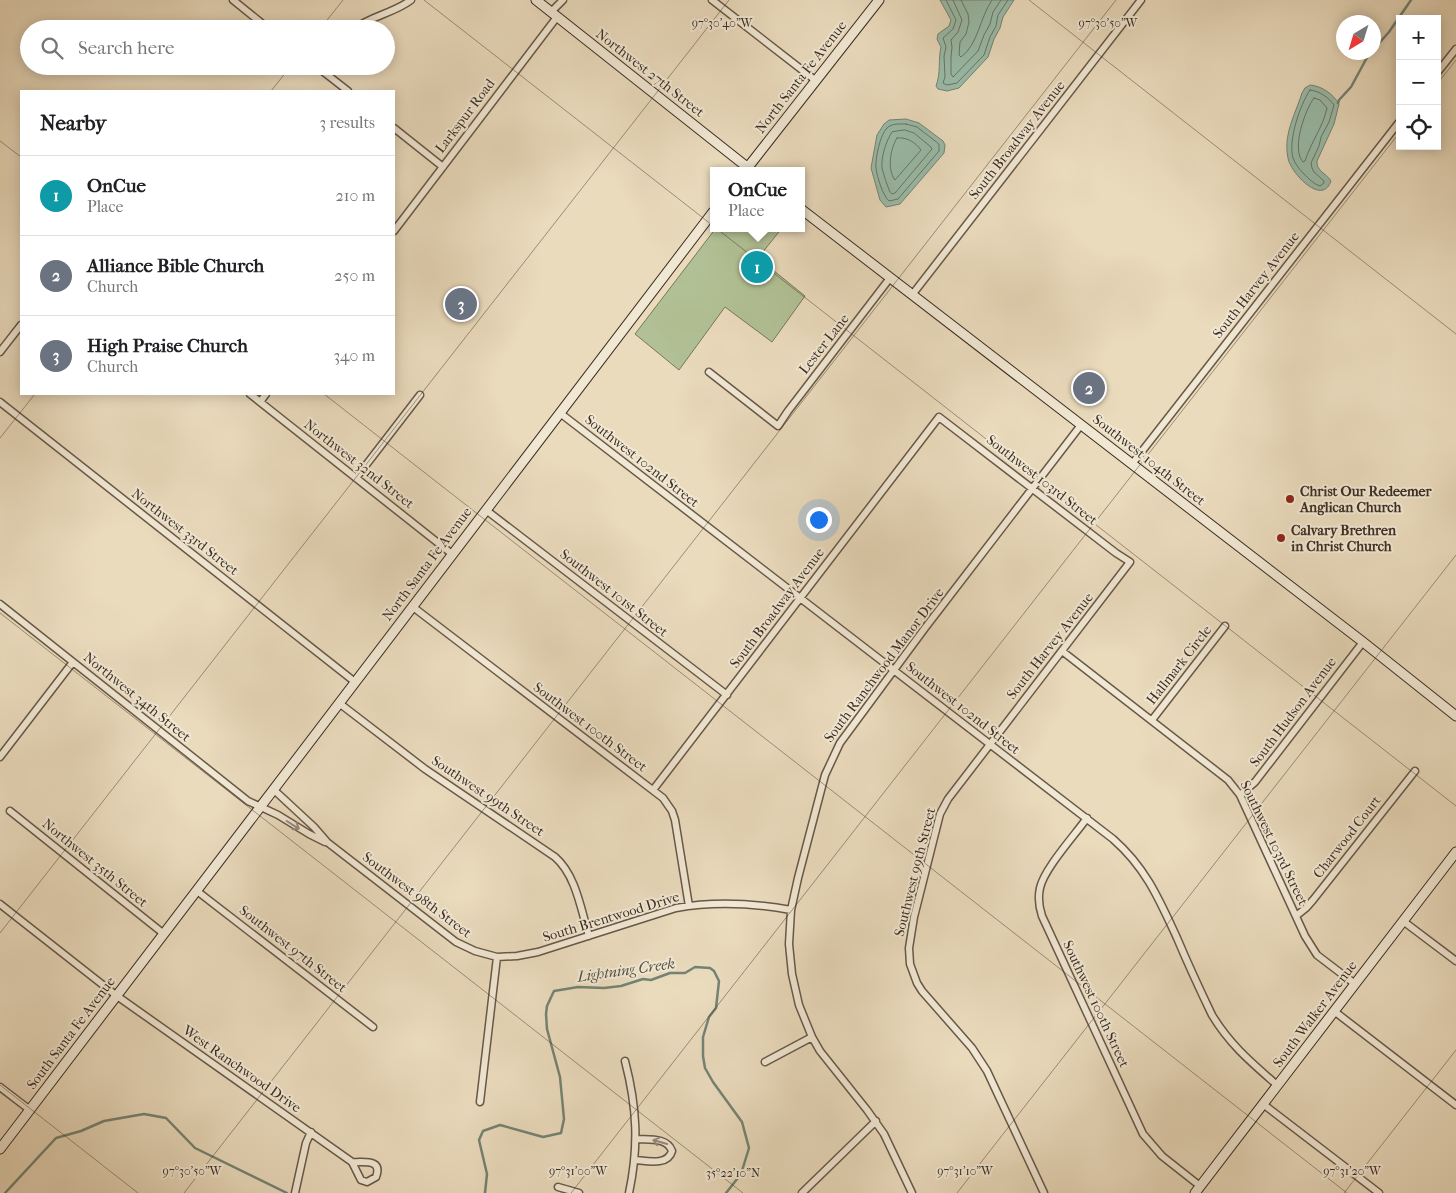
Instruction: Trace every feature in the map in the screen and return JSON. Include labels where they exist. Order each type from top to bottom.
[{"type":"main road","name":"Northwest 27th Street","points":[[536,0],[744,167]]},
{"type":"main road","name":"North Santa Fe Avenue","points":[[750,167],[876,1]]},
{"type":"main road","name":"Southwest 104th Street","points":[[805,212],[1363,642],[1456,716]]},
{"type":"main road","name":"North Santa Fe Avenue","points":[[164,934],[710,216]]},
{"type":"main road","name":"South Walker Avenue","points":[[1198,1190],[1456,852]]},
{"type":"main road","name":"South Santa Fe Avenue","points":[[0,1149],[164,934]]},
{"type":"street","points":[[233,0],[258,20]]},
{"type":"street","points":[[368,20],[401,7],[411,0]]},
{"type":"street","name":"Larkspur Road","points":[[395,230],[443,167],[564,0]]},
{"type":"street","points":[[712,0],[815,80]]},
{"type":"street","name":"South Broadway Avenue","points":[[912,295],[1141,0]]},
{"type":"street","points":[[1441,68],[1456,49]]},
{"type":"street","points":[[329,75],[347,90]]},
{"type":"street","name":"South Harvey Avenue","points":[[1132,464],[1396,126]]},
{"type":"street","points":[[395,129],[443,167]]},
{"type":"street","name":"Lester Lane","points":[[709,372],[778,426],[890,278]]},
{"type":"street","points":[[0,352],[20,326]]},
{"type":"street","name":"Northwest 32nd Street","points":[[251,395],[452,554]]},
{"type":"street","points":[[260,402],[265,395]]},
{"type":"street","points":[[356,478],[420,395]]},
{"type":"street","name":"Northwest 33rd Street","points":[[0,402],[355,682]]},
{"type":"street","name":"Southwest 102nd Street","points":[[560,413],[1087,818],[1125,850],[1152,886],[1219,1027],[1238,1051],[1277,1085]]},
{"type":"street","name":"South Broadway Avenue","points":[[653,790],[939,417]]},
{"type":"street","name":"Southwest 103rd Street","points":[[939,417],[1130,562]]},
{"type":"street","name":"South Ranchwood Manor Drive","points":[[912,1193],[890,1145],[876,1121],[829,1064],[812,1037],[799,1005],[792,974],[789,944],[792,910],[798,878],[823,784],[832,758],[848,730],[1081,425]]},
{"type":"street","name":"Southwest 101st Street","points":[[486,510],[726,695]]},
{"type":"street","name":"South Harvey Avenue","points":[[989,744],[1130,562]]},
{"type":"street","name":"Northwest 34th Street","points":[[0,604],[248,801],[260,806]]},
{"type":"street","name":"Southwest 100th Street","points":[[412,607],[653,790],[668,805],[675,820],[690,906]]},
{"type":"street","name":"Hallmark Circle","points":[[1152,720],[1225,626]]},
{"type":"street","name":"South Hudson Avenue","points":[[1240,795],[1255,782],[1363,642]]},
{"type":"street","name":"Southwest 103rd Street","points":[[1062,651],[1224,775],[1235,787],[1314,952],[1354,984]]},
{"type":"street","points":[[0,757],[73,662]]},
{"type":"street","name":"Southwest 99th Street","points":[[339,703],[425,769],[561,862],[568,872],[589,936]]},
{"type":"street","name":"Southwest 99th Street","points":[[989,744],[948,799],[940,814],[914,917],[909,956],[913,972],[922,991],[972,1048],[987,1071],[1044,1193]]},
{"type":"street","name":"Charwood Court","points":[[1296,916],[1313,900],[1414,771]]},
{"type":"street","name":"Southwest 98th Street","points":[[273,789],[314,827],[327,842],[456,942],[475,951],[498,957]]},
{"type":"street","name":"Southwest 98th Street","points":[[260,806],[327,842]]},
{"type":"street","name":"Northwest 35th Street","points":[[10,811],[164,934]]},
{"type":"street","name":"Southwest 100th Street","points":[[1087,818],[1055,860],[1043,880],[1039,894],[1042,916],[1136,1122],[1143,1134],[1162,1156],[1198,1190]]},
{"type":"street","name":"Southwest 97th Street","points":[[197,891],[373,1027]]},
{"type":"street","name":"South Brentwood Drive","points":[[498,957],[527,955],[676,908],[736,903],[792,910]]},
{"type":"street","name":"West Ranchwood Drive","points":[[0,904],[117,996],[352,1162]]},
{"type":"street","points":[[1403,921],[1456,961]]},
{"type":"street","points":[[480,1102],[498,957]]},
{"type":"street","points":[[1334,1011],[1456,1105]]},
{"type":"street","points":[[765,1062],[812,1037]]},
{"type":"street","points":[[626,1060],[633,1092],[636,1139],[635,1160],[629,1193]]},
{"type":"street","points":[[0,1087],[30,1110]]},
{"type":"street","points":[[1263,1104],[1378,1193]]},
{"type":"street","points":[[802,1193],[876,1121]]},
{"type":"street","points":[[295,1191],[306,1143],[311,1132]]},
{"type":"street","points":[[635,1160],[665,1161],[672,1154],[672,1149],[669,1145],[662,1141],[636,1139]]},
{"type":"street","points":[[558,1186],[579,1193]]},
{"type":"shaded area","points":[[713,232],[779,232],[758,258],[805,296],[772,342],[725,307],[679,370],[635,334]]},
{"type":"water","points":[[940,0],[1014,0],[1003,17],[988,57],[959,88],[947,91],[938,89],[936,86],[941,47],[937,39],[938,34],[949,26],[951,20]]},
{"type":"water","points":[[1310,85],[1327,91],[1339,104],[1334,124],[1317,161],[1320,170],[1331,181],[1327,188],[1321,190],[1314,189],[1294,171],[1288,158],[1287,150],[1288,133],[1293,117],[1302,93]]},
{"type":"water","points":[[906,119],[919,123],[943,141],[945,145],[944,153],[900,204],[886,207],[880,200],[871,168],[877,135],[889,120]]},
{"type":"waterway","points":[[1381,41],[1411,0]]},
{"type":"waterway","points":[[1338,103],[1351,87],[1366,60]]},
{"type":"waterway","name":"Lightning Creek","points":[[485,1193],[487,1174],[479,1140],[483,1131],[500,1125],[543,1137],[561,1133],[564,1119],[560,1077],[547,1029],[546,1014],[547,1006],[554,991],[578,987],[604,988],[621,986],[643,979],[651,980],[670,973],[685,973],[695,967],[710,968],[714,971],[719,981],[716,1008],[709,1017],[703,1037],[705,1068],[742,1122],[749,1148],[741,1174],[726,1193]]},
{"type":"waterway","name":"Lightning Creek","points":[[5,1193],[56,1138],[81,1131],[104,1121],[144,1114],[166,1118],[195,1148],[287,1193]]},
{"type":"place","name":"OnCue","points":[[757,267]]},
{"type":"place","name":"High Praise Church","points":[[461,304]]},
{"type":"place","name":"Alliance Bible Church","points":[[1089,388]]},
{"type":"place","name":"Christ Our Redeemer Anglican Church","points":[[1290,499]]},
{"type":"place","name":"Calvary Brethren in Christ Church","points":[[1281,538]]}]
